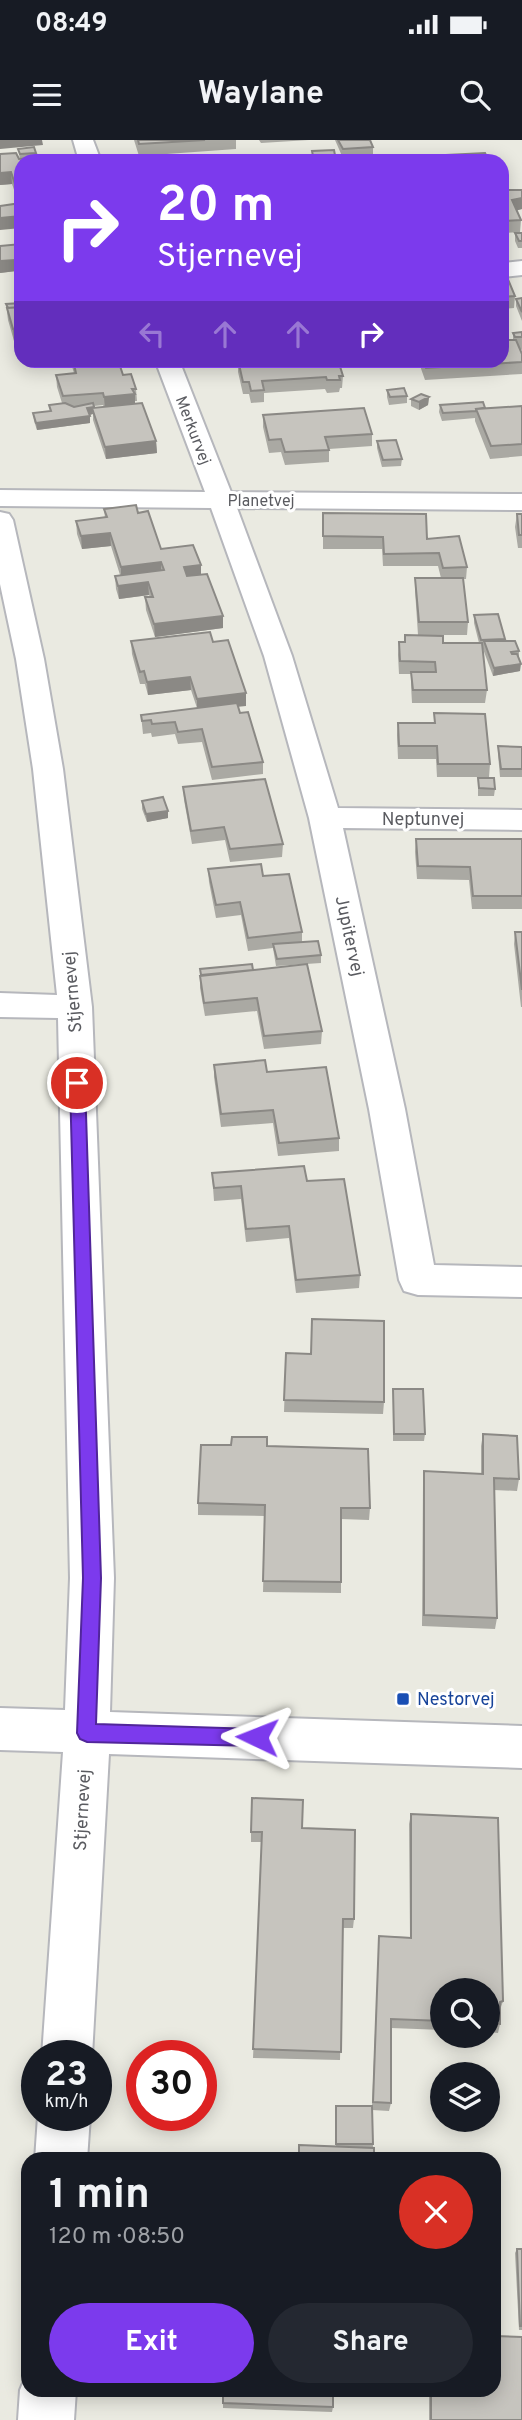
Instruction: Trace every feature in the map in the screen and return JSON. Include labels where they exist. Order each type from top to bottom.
[{"type":"street","name":"Merkurvej","points":[[170,368],[222,500]]},
{"type":"street","name":"Planetvej","points":[[0,498],[522,502]]},
{"type":"street","name":"Jupitervej","points":[[222,500],[278,656],[325,818],[385,1099],[418,1280],[522,1282]]},
{"type":"street","name":"Stjernevej","points":[[0,520],[30,659],[49,775],[75,1007],[92,1578],[87,1733],[68,2040]]},
{"type":"street","name":"Neptunvej","points":[[325,818],[522,820]]},
{"type":"street","points":[[0,1005],[75,1007]]},
{"type":"street","points":[[0,1730],[522,1747]]},
{"type":"street","points":[[62,2152],[63,2131]]},
{"type":"street","points":[[46,2420],[48,2397]]},
{"type":"building","points":[[138,140],[205,140],[139,144]]},
{"type":"building","points":[[338,140],[370,140],[373,147],[343,149]]},
{"type":"building","points":[[34,147],[36,153],[20,154],[18,149]]},
{"type":"building","points":[[334,150],[335,154],[313,154],[312,151]]},
{"type":"building","points":[[16,153],[14,181],[11,172],[0,173],[0,154]]},
{"type":"building","points":[[509,190],[522,190],[522,198],[512,200],[521,220],[509,221]]},
{"type":"building","points":[[14,204],[14,217],[0,218],[0,206]]},
{"type":"building","points":[[515,233],[522,233],[522,241],[519,241]]},
{"type":"building","points":[[14,245],[14,260],[0,261],[0,246]]},
{"type":"building","points":[[509,282],[515,296],[509,296]]},
{"type":"building","points":[[522,298],[522,312],[516,299]]},
{"type":"building","points":[[7,308],[14,308],[14,329],[13,329]]},
{"type":"building","points":[[522,332],[522,337],[515,337],[513,333]]},
{"type":"building","points":[[509,340],[516,340],[522,354],[522,362],[509,363]]},
{"type":"building","points":[[75,368],[121,368],[123,375],[131,374],[135,394],[104,397],[103,393],[63,396],[56,375],[76,373]]},
{"type":"building","points":[[240,368],[340,368],[343,376],[339,376],[340,380],[327,380],[326,377],[262,381],[264,390],[251,391],[249,382],[243,382]]},
{"type":"building","points":[[404,388],[407,396],[390,397],[387,390]]},
{"type":"building","points":[[421,394],[429,397],[419,402],[411,399]]},
{"type":"building","points":[[483,402],[485,408],[476,411],[443,413],[440,405]]},
{"type":"building","points":[[65,403],[74,407],[93,403],[94,407],[87,408],[90,416],[36,423],[33,413],[51,411],[49,405]]},
{"type":"building","points":[[142,403],[156,441],[105,447],[92,408]]},
{"type":"building","points":[[522,406],[522,444],[491,446],[476,409]]},
{"type":"building","points":[[364,408],[372,434],[325,437],[329,450],[285,452],[281,439],[269,440],[263,415]]},
{"type":"building","points":[[396,440],[402,459],[383,460],[377,441]]},
{"type":"building","points":[[136,505],[138,513],[148,511],[161,549],[193,545],[201,565],[184,567],[187,576],[207,574],[223,616],[154,624],[145,597],[153,597],[148,582],[118,586],[115,576],[164,570],[161,562],[121,567],[110,533],[81,536],[76,521],[107,517],[104,509]]},
{"type":"building","points":[[323,513],[426,514],[427,539],[459,536],[467,567],[443,568],[439,553],[384,554],[383,537],[323,536]]},
{"type":"building","points":[[517,514],[522,514],[522,535],[519,535]]},
{"type":"building","points":[[415,578],[463,578],[468,622],[419,622]]},
{"type":"building","points":[[498,614],[505,639],[481,640],[474,615]]},
{"type":"building","points":[[210,632],[213,642],[228,640],[246,693],[197,699],[190,677],[147,682],[144,671],[140,672],[131,641]]},
{"type":"building","points":[[405,635],[443,636],[443,643],[482,643],[487,690],[413,690],[411,672],[436,672],[435,662],[400,661],[399,642],[405,642]]},
{"type":"building","points":[[484,641],[515,641],[519,651],[511,652],[517,654],[521,664],[494,668]]},
{"type":"building","points":[[237,703],[240,713],[248,712],[263,762],[212,767],[202,729],[178,732],[175,722],[152,724],[151,720],[142,721],[141,715]]},
{"type":"building","points":[[434,713],[485,714],[490,764],[438,764],[437,746],[399,746],[398,723],[435,723]]},
{"type":"building","points":[[498,746],[522,747],[522,769],[501,769]]},
{"type":"building","points":[[478,778],[494,778],[495,789],[479,788]]},
{"type":"building","points":[[265,779],[283,844],[230,849],[224,827],[191,831],[183,787]]},
{"type":"building","points":[[163,797],[168,811],[146,814],[142,801]]},
{"type":"building","points":[[416,839],[522,839],[522,896],[473,896],[470,867],[418,866]]},
{"type":"building","points":[[261,864],[263,876],[289,874],[302,932],[248,938],[240,902],[216,905],[208,869]]},
{"type":"building","points":[[515,932],[522,932],[522,990]]},
{"type":"building","points":[[318,941],[321,955],[277,959],[273,944]]},
{"type":"building","points":[[252,964],[253,970],[201,975],[200,969]]},
{"type":"building","points":[[307,964],[322,1031],[264,1036],[257,998],[204,1003],[200,976]]},
{"type":"building","points":[[265,1060],[267,1072],[326,1067],[339,1138],[279,1143],[273,1110],[221,1114],[214,1065]]},
{"type":"building","points":[[304,1166],[307,1181],[344,1179],[360,1275],[296,1280],[289,1226],[246,1229],[241,1186],[214,1188],[212,1173]]},
{"type":"building","points":[[312,1319],[384,1321],[384,1402],[284,1400],[286,1353],[311,1354]]},
{"type":"building","points":[[393,1389],[423,1389],[425,1434],[394,1434]]},
{"type":"building","points":[[483,1434],[517,1436],[519,1479],[494,1478],[497,1618],[424,1615],[424,1471],[483,1474]]},
{"type":"building","points":[[232,1437],[267,1437],[267,1446],[368,1449],[370,1508],[341,1508],[341,1582],[263,1581],[265,1505],[198,1503],[201,1445],[231,1445]]},
{"type":"building","points":[[252,1798],[303,1800],[302,1828],[355,1830],[354,1919],[343,1919],[341,2052],[253,2049],[262,1832],[251,1832]]},
{"type":"building","points":[[411,1814],[498,1818],[503,2001],[500,2002],[500,1978],[430,1978],[430,2020],[391,2019],[391,2103],[373,2102],[379,1936],[411,1938]]},
{"type":"building","points":[[336,2106],[372,2106],[373,2144],[336,2144]]},
{"type":"building","points":[[299,2145],[374,2148],[374,2152],[299,2152]]},
{"type":"building","points":[[517,2249],[522,2249],[522,2326],[520,2326]]},
{"type":"building","points":[[501,2336],[522,2337],[522,2420],[431,2420],[431,2397],[501,2397]]},
{"type":"building","points":[[223,2397],[333,2397],[333,2407],[223,2403]]},
{"type":"place","name":"Nestorvej","points":[[403,1699]]},
{"type":"route","points":[[77,1083],[92,1578],[87,1733],[257,1737]]}]
